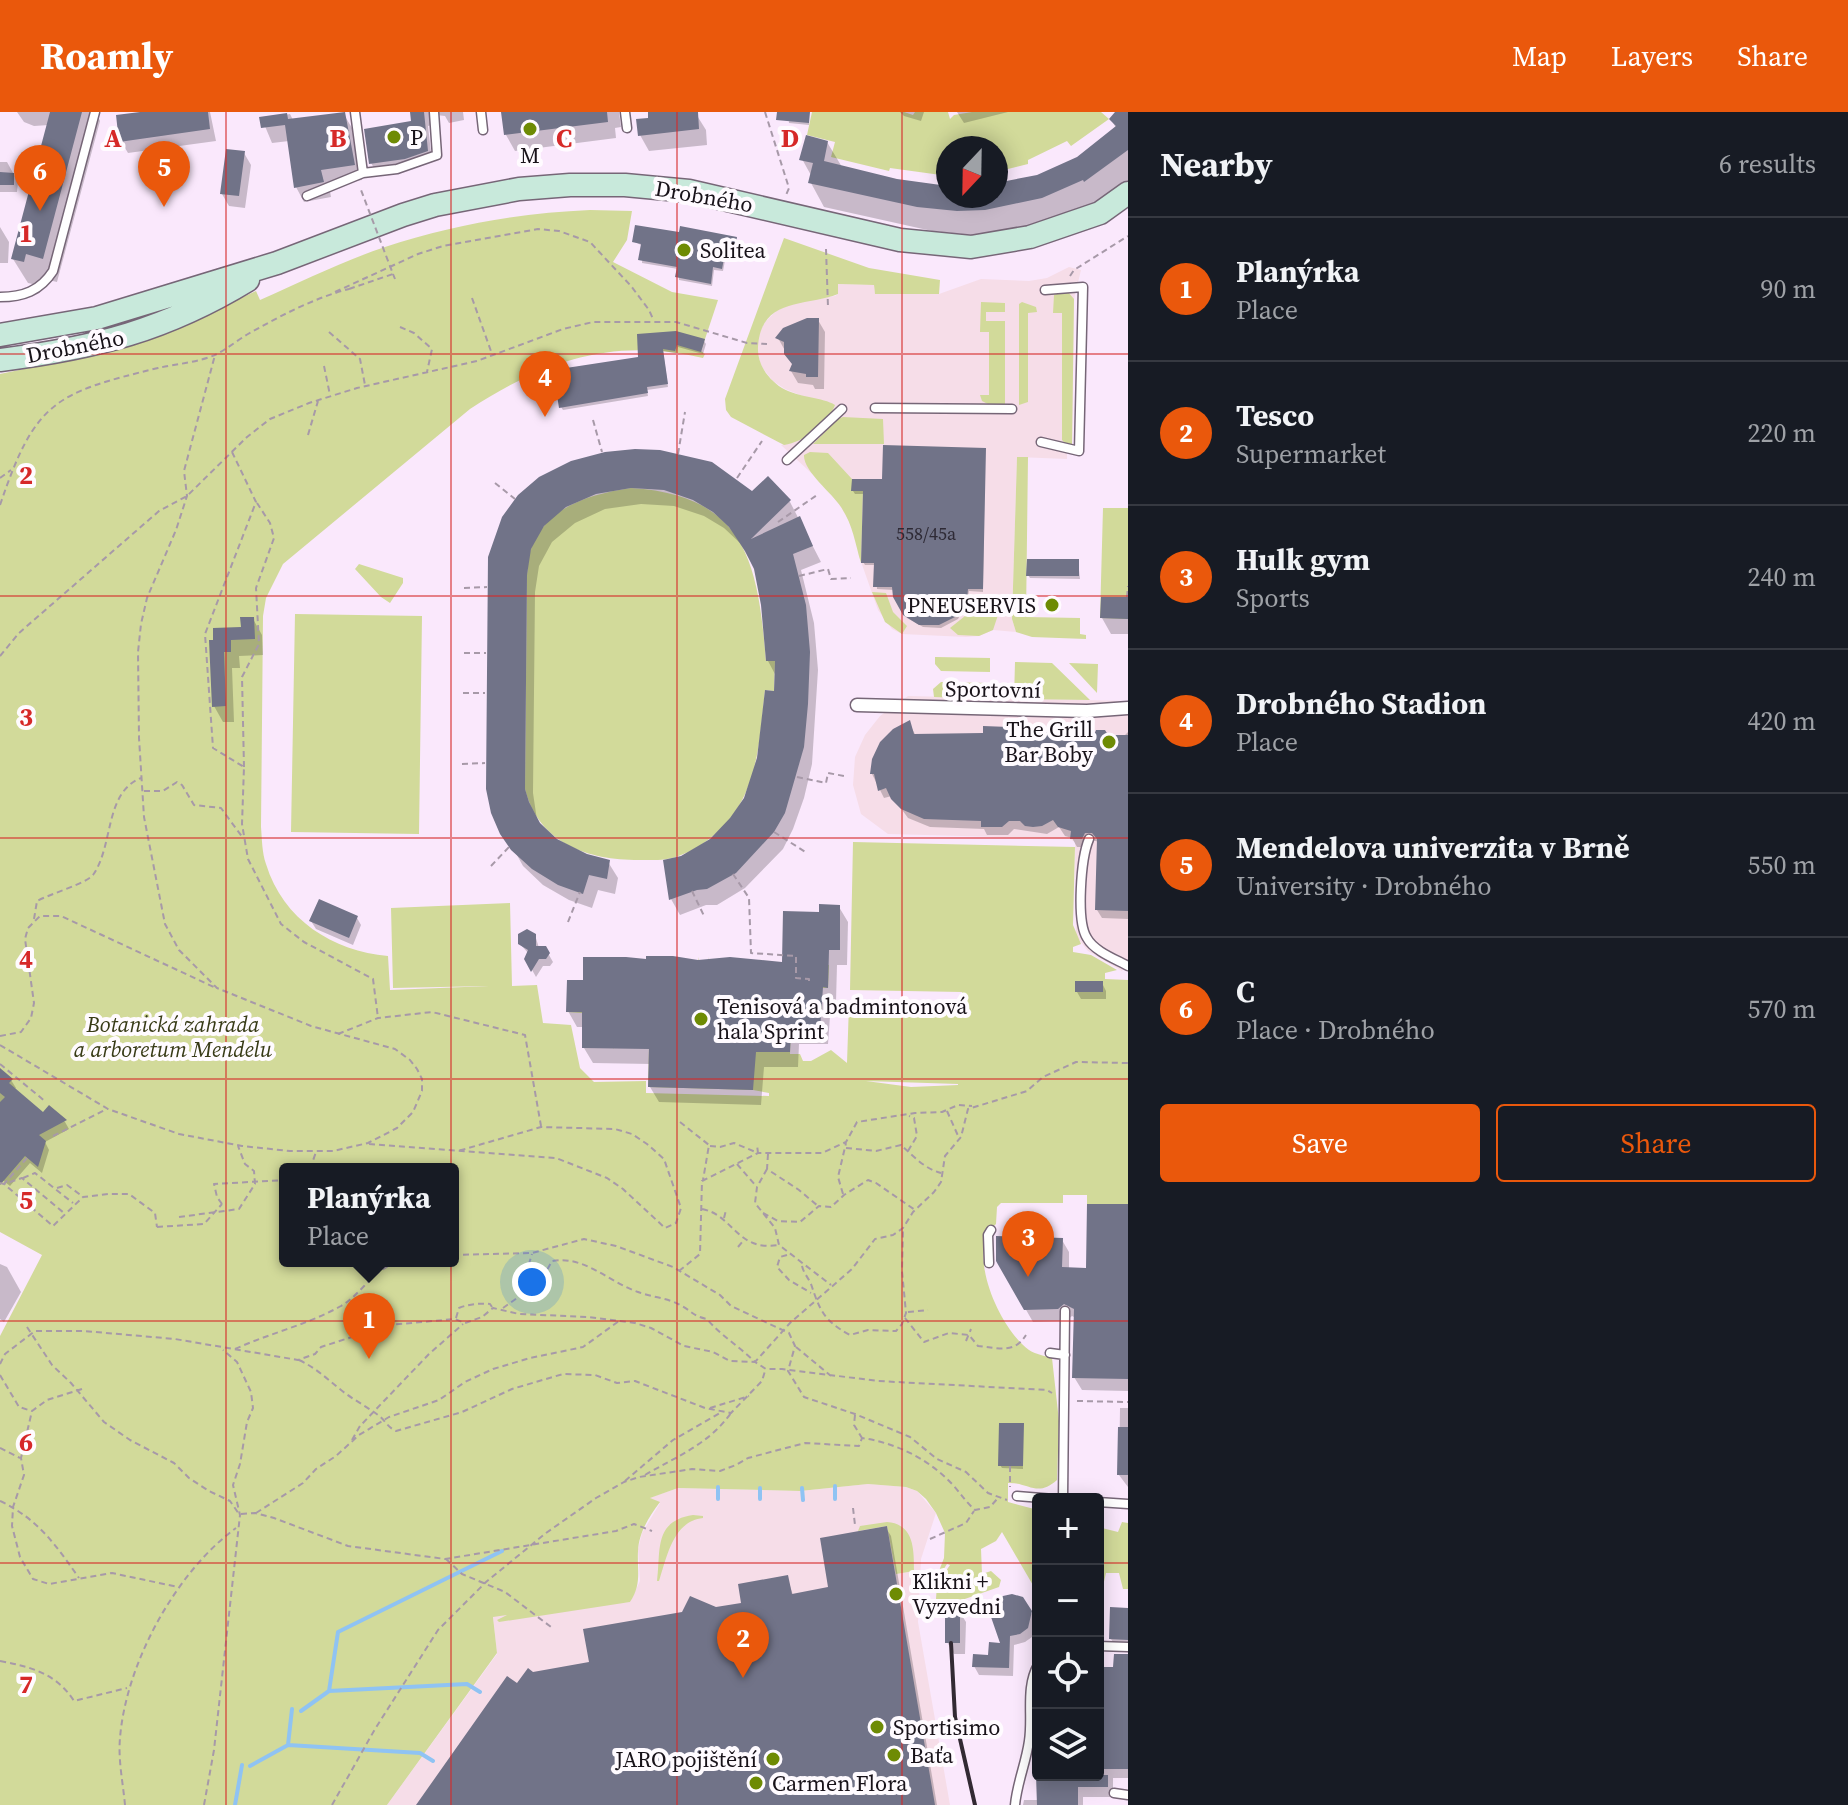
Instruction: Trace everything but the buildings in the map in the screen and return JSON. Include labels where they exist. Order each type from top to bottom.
[{"type":"main road","name":"Drobného","points":[[0,335],[97,318],[277,263],[435,205],[519,189],[570,185],[658,187],[780,210],[900,240],[971,247],[1030,237],[1100,213],[1128,193]]},
{"type":"main road","name":"Drobného","points":[[0,360],[82,348],[127,337],[211,302],[277,263]]},
{"type":"street","name":"Sportovní","points":[[857,705],[1087,711],[1128,708]]},
{"type":"lane","points":[[0,297],[32,293],[46,282],[53,271],[95,112]]},
{"type":"lane","points":[[355,112],[363,173]]},
{"type":"lane","points":[[307,196],[363,173],[397,169],[437,155],[434,112]]},
{"type":"lane","points":[[481,112],[483,130]]},
{"type":"lane","points":[[625,112],[627,128]]},
{"type":"lane","points":[[1041,442],[1079,451],[1083,287],[1045,290]]},
{"type":"lane","points":[[875,408],[1012,409]]},
{"type":"lane","points":[[787,460],[842,409]]},
{"type":"lane","points":[[1089,839],[1083,853],[1082,928],[1088,941],[1128,966]]},
{"type":"lane","points":[[989,1263],[988,1235],[991,1230]]},
{"type":"lane","points":[[1063,1493],[1065,1311]]},
{"type":"lane","points":[[1050,1353],[1065,1355]]},
{"type":"lane","points":[[1017,1496],[1032,1497]]},
{"type":"lane","points":[[1104,1502],[1128,1504]]},
{"type":"lane","points":[[1104,1646],[1128,1647]]},
{"type":"lane","points":[[1015,1805],[1029,1741],[1032,1675]]},
{"type":"lane","points":[[1114,1793],[1128,1795]]},
{"type":"path","points":[[765,112],[789,188],[780,210]]},
{"type":"path","points":[[361,190],[395,279]]},
{"type":"path","points":[[0,505],[12,470],[36,424],[73,392],[108,380],[215,355],[277,318],[372,272],[443,246],[538,229],[569,234],[590,242],[631,286],[654,321]]},
{"type":"path","points":[[1062,288],[1074,270],[1128,236]]},
{"type":"path","points":[[826,249],[828,307]]},
{"type":"path","points":[[331,294],[393,274]]},
{"type":"path","points":[[472,298],[493,355]]},
{"type":"path","points":[[0,656],[19,633],[159,511],[187,496],[231,451],[270,419],[330,396],[493,355],[578,325],[654,321],[691,325],[747,343],[767,344]]},
{"type":"path","points":[[400,327],[414,333],[432,349],[427,373]]},
{"type":"path","points":[[329,332],[360,359],[365,386]]},
{"type":"path","points":[[215,355],[184,471],[187,496],[176,530],[155,575],[141,624],[138,723],[150,856],[165,924],[179,950],[217,988]]},
{"type":"path","points":[[324,366],[330,396]]},
{"type":"path","points":[[308,435],[319,400]]},
{"type":"path","points":[[678,454],[685,412]]},
{"type":"path","points":[[593,420],[602,452]]},
{"type":"path","points":[[737,478],[762,441]]},
{"type":"path","points":[[231,451],[270,523],[274,538],[256,588],[259,644],[242,677],[242,824],[248,859],[281,924],[304,942],[373,979],[378,1018]]},
{"type":"path","points":[[0,478],[12,470]]},
{"type":"path","points":[[495,483],[515,499]]},
{"type":"path","points":[[778,522],[817,495]]},
{"type":"path","points":[[244,767],[213,748],[205,634],[256,502]]},
{"type":"path","points":[[799,576],[828,569],[831,579],[851,578]]},
{"type":"path","points":[[1127,597],[1128,586]]},
{"type":"path","points":[[464,588],[487,587]]},
{"type":"path","points":[[464,653],[486,653]]},
{"type":"path","points":[[463,693],[485,693]]},
{"type":"path","points":[[462,764],[485,763]]},
{"type":"path","points":[[797,777],[826,783],[828,773],[844,776]]},
{"type":"path","points":[[33,921],[37,901],[91,878],[100,861],[118,797],[131,782],[142,778]]},
{"type":"path","points":[[143,791],[163,791],[177,782],[194,805],[221,808],[244,840]]},
{"type":"path","points":[[774,832],[807,853]]},
{"type":"path","points":[[491,866],[509,847]]},
{"type":"path","points":[[733,874],[749,898],[751,953],[796,956],[796,978],[809,979],[809,985]]},
{"type":"path","points":[[692,891],[705,918]]},
{"type":"path","points":[[568,922],[580,892]]},
{"type":"path","points":[[0,1036],[21,1032],[34,1011],[25,944],[28,928],[40,916],[61,916],[217,988],[337,1034],[395,1049],[410,1060],[422,1079],[422,1091],[413,1112],[397,1128],[368,1143],[346,1149],[290,1151],[179,1134],[108,1109],[0,1045]]},
{"type":"path","points":[[337,1034],[378,1018],[432,1012],[525,1035],[541,1127]]},
{"type":"path","points":[[755,1362],[783,1330],[852,1269],[875,1239],[893,1235],[903,1228],[915,1210],[934,1192],[941,1182],[945,1156],[959,1139],[968,1109],[1027,1091],[1043,1077],[1076,1062],[1128,1063]]},
{"type":"path","points":[[0,1064],[46,1102]]},
{"type":"path","points":[[844,1195],[838,1177],[846,1142],[857,1122],[947,1110],[958,1105],[973,1107]]},
{"type":"path","points":[[53,1136],[108,1109]]},
{"type":"path","points":[[947,1110],[959,1139]]},
{"type":"path","points":[[908,1115],[914,1118],[917,1136],[908,1151]]},
{"type":"path","points":[[680,1122],[709,1145],[720,1147],[734,1143]]},
{"type":"path","points":[[368,1143],[458,1151],[556,1158],[607,1178],[665,1228],[676,1223],[681,1208],[664,1159],[632,1134],[615,1129],[541,1127],[458,1151]]},
{"type":"path","points":[[729,1138],[758,1153],[822,1153],[846,1142]]},
{"type":"path","points":[[179,1217],[239,1209],[255,1184],[254,1171],[245,1164],[237,1145]]},
{"type":"path","points":[[700,1254],[702,1181],[709,1145]]},
{"type":"path","points":[[757,1145],[758,1153]]},
{"type":"path","points":[[846,1148],[876,1151],[901,1145],[923,1166],[942,1173]]},
{"type":"path","points":[[312,1163],[316,1151]]},
{"type":"path","points":[[702,1181],[758,1153]]},
{"type":"path","points":[[768,1153],[767,1169],[757,1187],[755,1203],[775,1228],[779,1245],[802,1266],[832,1286]]},
{"type":"path","points":[[2,1183],[27,1158]]},
{"type":"path","points":[[737,1164],[757,1187]]},
{"type":"path","points":[[767,1169],[819,1206],[831,1207],[868,1180],[915,1210]]},
{"type":"path","points":[[2,1183],[35,1173],[74,1204]]},
{"type":"path","points":[[22,1178],[65,1214]]},
{"type":"path","points":[[2,1183],[53,1226],[83,1197],[129,1194],[155,1213],[157,1227],[204,1224],[222,1204],[214,1184],[279,1181]]},
{"type":"path","points":[[55,1188],[67,1185],[83,1197]]},
{"type":"path","points":[[763,1213],[778,1221],[800,1222],[819,1206]]},
{"type":"path","points":[[831,1207],[833,1213]]},
{"type":"path","points":[[701,1209],[723,1219],[743,1240],[770,1247],[779,1245]]},
{"type":"path","points":[[723,1219],[726,1210]]},
{"type":"path","points":[[775,1228],[778,1221]]},
{"type":"path","points":[[903,1228],[902,1271],[906,1315],[924,1342],[949,1333],[969,1335],[978,1346],[1010,1349],[1019,1345],[1026,1335]]},
{"type":"path","points":[[459,1255],[532,1253],[584,1239],[616,1246],[679,1272],[720,1295],[731,1306],[789,1333],[795,1346],[831,1376]]},
{"type":"path","points":[[738,1247],[743,1240]]},
{"type":"path","points":[[679,1272],[705,1252]]},
{"type":"path","points":[[521,1292],[521,1276],[528,1267],[532,1253]]},
{"type":"path","points":[[777,1267],[780,1257],[789,1254]]},
{"type":"path","points":[[502,1309],[521,1292],[541,1281],[552,1261],[566,1259],[601,1271],[635,1291],[680,1305],[694,1316],[707,1319],[719,1334],[741,1347],[766,1369],[1047,1390],[1066,1400]]},
{"type":"path","points":[[769,1265],[777,1267],[789,1280],[812,1294]]},
{"type":"path","points":[[802,1266],[828,1324],[850,1335],[868,1330],[896,1331],[906,1315],[928,1310]]},
{"type":"path","points":[[234,1349],[286,1331],[343,1304],[371,1276],[386,1267]]},
{"type":"path","points":[[455,1319],[459,1308],[490,1304],[493,1308],[519,1314],[619,1321],[651,1328],[684,1346],[713,1352],[730,1361],[755,1362]]},
{"type":"path","points":[[349,1445],[360,1426],[429,1354],[465,1323],[482,1317],[493,1308]]},
{"type":"path","points":[[298,1360],[315,1354],[321,1347],[389,1325],[455,1319],[465,1323]]},
{"type":"path","points":[[240,1515],[255,1513],[303,1483],[316,1469],[384,1420],[439,1400],[465,1382],[493,1369],[583,1347],[619,1321]]},
{"type":"path","points":[[27,1327],[52,1365],[104,1422],[174,1463],[209,1491],[230,1501],[240,1515]]},
{"type":"path","points":[[966,1341],[971,1329]]},
{"type":"path","points":[[0,1364],[5,1354],[30,1333],[84,1331],[196,1342],[298,1360],[319,1370],[339,1389],[375,1412],[388,1427],[396,1431],[462,1412],[512,1389],[563,1374],[595,1375],[617,1383],[635,1381],[709,1409],[731,1413]]},
{"type":"path","points":[[795,1346],[788,1371],[804,1397],[910,1437],[937,1459],[966,1472],[988,1493],[1006,1500],[1017,1496],[1010,1489],[1010,1466]]},
{"type":"path","points":[[204,1805],[214,1750],[240,1515],[233,1485],[253,1408],[251,1392],[237,1362],[221,1348]]},
{"type":"path","points":[[644,1476],[702,1444],[720,1430],[731,1413],[762,1381],[766,1369]]},
{"type":"path","points":[[0,1375],[19,1407],[32,1411]]},
{"type":"path","points":[[82,1389],[47,1400],[32,1411],[21,1458],[24,1475],[13,1507],[12,1526],[20,1557],[33,1579],[49,1584],[112,1573],[178,1587]]},
{"type":"path","points":[[709,1409],[750,1396]]},
{"type":"path","points":[[1079,1401],[1128,1402]]},
{"type":"path","points":[[332,1805],[362,1750],[438,1630],[486,1582],[532,1544],[624,1482],[673,1440],[723,1412]]},
{"type":"path","points":[[855,1414],[854,1425],[862,1438],[887,1442],[908,1451],[953,1485],[975,1510]]},
{"type":"path","points":[[624,1482],[692,1469],[720,1471],[777,1449],[805,1443],[859,1446],[862,1438]]},
{"type":"path","points":[[0,1448],[21,1458]]},
{"type":"path","points":[[930,1539],[966,1523],[975,1510],[990,1507],[998,1498]]},
{"type":"path","points":[[0,1501],[13,1507],[48,1534],[79,1579]]},
{"type":"path","points":[[853,1508],[855,1525]]},
{"type":"path","points":[[255,1513],[348,1546],[445,1559],[616,1531],[634,1524],[652,1531]]},
{"type":"path","points":[[125,1805],[120,1737],[129,1688],[146,1647],[178,1587],[220,1540],[237,1527]]},
{"type":"path","points":[[445,1559],[462,1574],[505,1592],[551,1627]]},
{"type":"path","points":[[916,1571],[928,1571]]},
{"type":"path","points":[[0,1661],[30,1667],[63,1685],[74,1701],[129,1688]]},
{"type":"shaded area","points":[[1069,267],[1081,270],[1074,299],[1072,446],[1067,446],[1067,459],[1017,457],[1012,619],[1016,632],[993,630],[966,637],[902,634],[892,629],[878,610],[859,556],[855,532],[841,507],[822,483],[781,445],[784,445],[810,399],[773,381],[761,366],[757,351],[759,333],[776,311],[793,303],[835,296],[838,294],[838,284],[874,285],[875,294],[939,294],[981,279],[1029,281],[1047,278]]},
{"type":"shaded area","points":[[908,696],[1128,701],[1128,960],[1122,971],[1088,951],[1076,936],[1075,842],[1070,839],[888,834],[861,814],[853,785],[855,757],[865,735],[880,716]]},
{"type":"shaded area","points":[[868,1484],[906,1487],[917,1491],[936,1513],[921,1559],[918,1622],[950,1805],[387,1805],[497,1654],[493,1616],[630,1602],[640,1581],[638,1549],[642,1533],[660,1503],[649,1498],[678,1488],[800,1491]]},
{"type":"green space","points":[[812,112],[904,112],[913,115],[915,112],[948,112],[950,119],[954,115],[972,112],[1101,112],[1109,119],[1071,146],[1067,141],[1028,160],[1028,164],[1008,169],[1008,136],[936,136],[936,174],[890,168],[889,171],[831,157],[835,142],[807,135]]},
{"type":"green space","name":"Botanická zahrada a arboretum Mendelu","points":[[590,210],[632,211],[627,240],[613,262],[672,292],[718,300],[701,351],[705,354],[703,358],[640,350],[610,352],[581,357],[526,377],[470,409],[283,564],[266,598],[263,616],[261,827],[266,864],[284,901],[313,929],[348,947],[388,956],[390,990],[489,986],[393,988],[391,908],[510,903],[512,986],[537,985],[543,1023],[571,1025],[580,1068],[594,1082],[646,1081],[646,1093],[769,1096],[769,1093],[753,1090],[648,1087],[649,1046],[644,1049],[644,1046],[635,1046],[634,1049],[634,1046],[614,1045],[614,1049],[612,1045],[582,1048],[582,1013],[566,1012],[583,980],[583,957],[585,960],[646,961],[646,956],[656,961],[656,956],[677,962],[677,957],[678,962],[698,962],[699,957],[699,963],[708,963],[709,957],[709,963],[718,963],[719,958],[719,963],[759,964],[760,959],[761,964],[829,965],[828,988],[821,988],[818,1005],[822,1005],[822,1011],[818,1011],[820,1030],[795,1029],[795,1024],[791,1024],[790,1054],[800,1054],[803,1061],[811,1061],[831,1050],[847,1063],[849,1004],[963,1008],[962,992],[850,990],[853,842],[1075,847],[1073,925],[1081,944],[1073,947],[1073,952],[1091,955],[1117,970],[1105,973],[1105,979],[1128,980],[1128,1204],[1087,1204],[1087,1195],[1063,1195],[1063,1203],[1001,1203],[997,1207],[996,1224],[987,1236],[985,1270],[997,1308],[1018,1340],[1029,1350],[1052,1358],[1059,1421],[1057,1480],[1038,1489],[1008,1483],[1008,1502],[1032,1508],[1032,1584],[1002,1532],[996,1541],[981,1549],[982,1574],[991,1571],[1001,1580],[999,1587],[962,1600],[936,1599],[937,1584],[950,1565],[947,1564],[934,1584],[944,1558],[945,1533],[926,1499],[906,1487],[868,1484],[800,1491],[678,1488],[650,1498],[660,1502],[640,1537],[638,1583],[630,1602],[499,1622],[497,1620],[507,1615],[493,1617],[497,1653],[387,1805],[0,1805],[0,1336],[42,1255],[0,1232],[0,374],[120,349],[160,335],[256,291],[260,300],[385,247],[487,221]],"holes":[[[866,1081],[958,1084],[911,1087]]]},
{"type":"green space","points":[[784,238],[869,268],[940,280],[939,294],[875,294],[874,285],[838,284],[838,294],[787,307],[767,319],[758,347],[761,365],[768,376],[789,391],[835,405],[827,419],[814,431],[784,445],[731,417],[726,410],[725,399]]},
{"type":"green space","points":[[1063,291],[1074,299],[1072,446],[1062,440],[1062,313],[1053,313],[1054,295]]},
{"type":"green space","points":[[981,302],[1005,303],[1005,312],[986,312],[986,321],[1005,321],[1005,405],[988,404],[982,401],[980,395],[989,395],[989,332],[980,332]]},
{"type":"green space","points":[[1022,302],[1036,307],[1037,312],[1028,313],[1028,402],[1019,405],[1019,304]]},
{"type":"green space","points":[[843,417],[883,419],[884,444],[813,444]]},
{"type":"green space","points":[[810,452],[828,453],[852,479],[852,491],[863,491],[861,563],[845,514],[808,468],[804,455]]},
{"type":"green space","points":[[1017,457],[1028,457],[1026,617],[1080,618],[1080,634],[1086,635],[1086,639],[1032,637],[1016,632],[1012,619]]},
{"type":"green space","points":[[631,488],[669,493],[699,504],[722,520],[739,540],[758,594],[766,661],[775,661],[774,691],[765,690],[756,758],[740,805],[730,819],[701,845],[676,857],[660,860],[602,857],[568,845],[542,823],[525,789],[527,575],[531,549],[547,522],[559,512],[601,494]]},
{"type":"green space","points":[[1103,508],[1128,508],[1128,619],[1100,618]]},
{"type":"green space","points":[[359,564],[403,578],[390,603],[355,569]]},
{"type":"green space","points":[[872,592],[886,593],[893,612],[907,626],[902,634],[885,622]]},
{"type":"green space","points":[[974,596],[999,596],[993,630],[979,636],[958,635],[950,628],[965,616]]},
{"type":"green space","points":[[295,614],[422,616],[419,834],[291,832]]},
{"type":"green space","points":[[935,657],[990,658],[990,672],[941,671],[935,664]]},
{"type":"green space","points":[[1015,662],[1052,663],[1090,700],[1014,699]]},
{"type":"green space","points":[[1069,663],[1098,664],[1097,693]]},
{"type":"green space","points":[[941,682],[989,683],[988,699],[934,697],[933,689]]},
{"type":"green space","points":[[693,1515],[703,1518],[693,1521],[678,1533],[657,1581],[665,1531],[680,1518]]},
{"type":"green space","points":[[887,1522],[903,1527],[911,1539],[914,1571],[896,1574],[887,1526],[858,1531],[860,1526]]},
{"type":"green space","points":[[1122,1522],[1128,1523],[1128,1589],[1123,1589],[1119,1573],[1106,1573],[1104,1582],[1104,1528],[1118,1532]]},
{"type":"waterway","points":[[835,1486],[835,1499]]},
{"type":"waterway","points":[[718,1487],[718,1499]]},
{"type":"waterway","points":[[760,1488],[760,1499]]},
{"type":"waterway","points":[[802,1488],[803,1500]]},
{"type":"waterway","points":[[329,1691],[338,1632],[502,1551]]},
{"type":"waterway","points":[[301,1711],[329,1691],[467,1684],[480,1692]]},
{"type":"waterway","points":[[288,1745],[292,1709]]},
{"type":"waterway","points":[[250,1766],[288,1745],[420,1753],[433,1761]]},
{"type":"waterway","points":[[235,1805],[242,1765]]},
{"type":"railway","points":[[951,1643],[955,1717],[975,1805]]},
{"type":"place","name":"M","points":[[530,129]]},
{"type":"place","name":"P","points":[[394,137]]},
{"type":"place","name":"Mendelova univerzita v Brně","points":[[164,207]]},
{"type":"place","name":"C","points":[[40,211]]},
{"type":"place","name":"Solitea","points":[[684,250]]},
{"type":"place","name":"Drobného Stadion","points":[[545,417]]},
{"type":"place","name":"PNEUSERVIS","points":[[1052,605]]},
{"type":"place","name":"The Grill Bar Boby","points":[[1109,742]]},
{"type":"place","name":"Tenisová a badmintonová hala Sprint","points":[[701,1019]]},
{"type":"place","name":"Hulk gym","points":[[1028,1277]]},
{"type":"place","name":"Planýrka","points":[[369,1359]]},
{"type":"place","name":"Klikni + Vyzvedni","points":[[896,1594]]},
{"type":"place","name":"Tesco","points":[[743,1678]]},
{"type":"place","name":"Sportisimo","points":[[877,1727]]},
{"type":"place","name":"Baťa","points":[[894,1755]]},
{"type":"place","name":"JARO pojištění","points":[[773,1759]]},
{"type":"place","name":"Carmen Flora","points":[[756,1783]]}]
